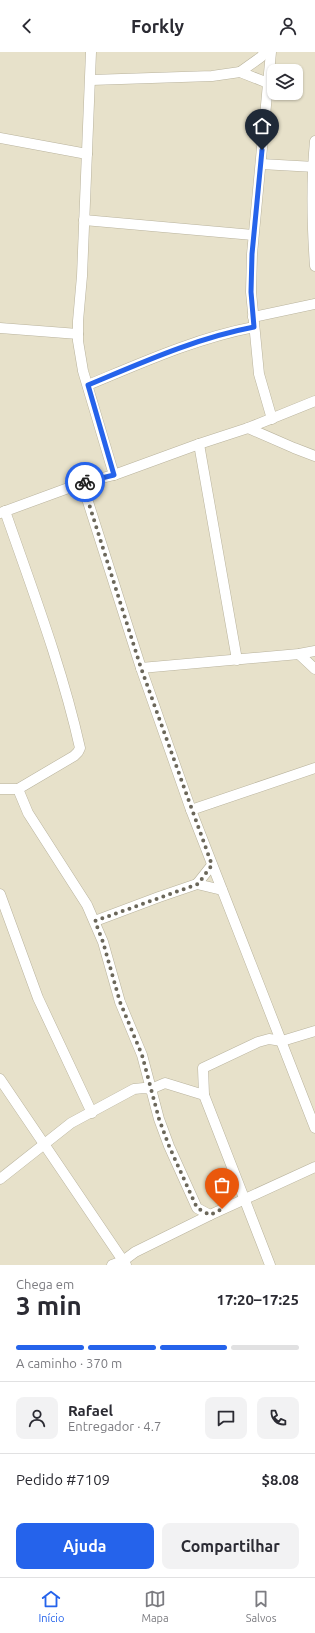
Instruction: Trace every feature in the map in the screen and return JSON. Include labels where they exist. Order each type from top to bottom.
[{"type":"street","points":[[91,52],[91,80],[78,334],[83,371],[114,475]]},
{"type":"street","points":[[91,80],[212,76],[240,72],[265,52]]},
{"type":"street","points":[[270,64],[271,52]]},
{"type":"street","points":[[240,72],[267,83]]},
{"type":"street","points":[[267,95],[253,235],[251,292],[259,374],[272,419]]},
{"type":"street","points":[[0,138],[87,154]]},
{"type":"street","points":[[315,141],[312,219],[315,266]]},
{"type":"street","points":[[261,164],[314,167]]},
{"type":"street","points":[[84,220],[253,235]]},
{"type":"street","points":[[88,385],[131,367],[253,322],[315,304]]},
{"type":"street","points":[[0,328],[78,334]]},
{"type":"street","points":[[0,789],[18,789],[74,756],[80,748],[55,657],[2,512],[82,482],[114,475],[248,428],[315,401]]},
{"type":"street","points":[[248,428],[315,456]]},
{"type":"street","points":[[199,444],[237,660]]},
{"type":"street","points":[[82,482],[141,668],[191,810],[315,1128]]},
{"type":"street","points":[[141,668],[299,654],[315,651]]},
{"type":"street","points":[[299,654],[315,669]]},
{"type":"street","points":[[191,810],[315,768]]},
{"type":"street","points":[[18,789],[28,813],[87,905],[95,921],[103,942],[120,1002],[138,1044],[159,1119],[169,1146],[197,1208],[197,1221]]},
{"type":"street","points":[[198,884],[212,865]]},
{"type":"street","points":[[95,921],[198,884],[222,890]]},
{"type":"street","points":[[0,894],[38,998],[92,1113]]},
{"type":"street","points":[[270,1265],[204,1095],[203,1068],[258,1042],[269,1039],[282,1041],[315,1031]]},
{"type":"street","points":[[0,1079],[44,1146],[125,1263]]},
{"type":"street","points":[[0,1179],[44,1146],[71,1123],[134,1089],[151,1089],[165,1083],[204,1095]]},
{"type":"street","points":[[112,1265],[125,1263],[135,1252],[245,1198],[315,1166]]},
{"type":"street","points":[[197,1208],[210,1215]]},
{"type":"way so far","points":[[85,482],[82,482],[141,668],[212,865],[198,884],[95,921],[103,942],[120,1002],[142,1055],[159,1119],[169,1146],[197,1208],[210,1215],[222,1209]]},
{"type":"route","points":[[85,482],[114,475],[88,385],[179,349],[211,338],[254,327],[251,292],[252,254],[262,150]]}]
